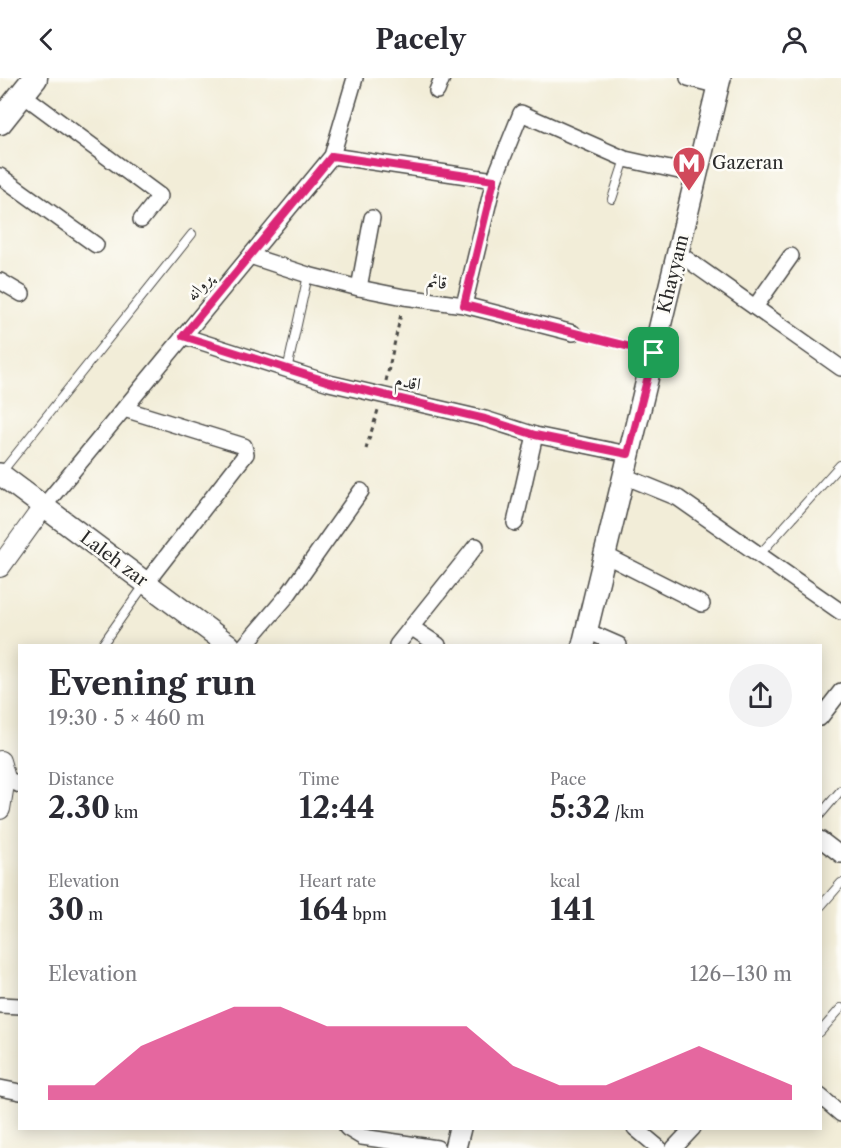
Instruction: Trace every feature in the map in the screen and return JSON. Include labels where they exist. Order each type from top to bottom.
[{"type":"main road","name":"Khayyam","points":[[585,638],[719,82]]},
{"type":"main road","points":[[0,122],[29,86]]},
{"type":"main road","name":"Laleh zar","points":[[0,474],[228,644]]},
{"type":"main road","points":[[455,1148],[460,1130]]},
{"type":"street","name":"پروانه","points":[[44,506],[332,156],[355,78]]},
{"type":"street","points":[[688,78],[719,82]]},
{"type":"street","points":[[29,86],[160,196],[141,220]]},
{"type":"street","points":[[464,305],[494,180],[522,113],[625,159],[697,175]]},
{"type":"street","points":[[332,156],[494,180]]},
{"type":"street","points":[[0,176],[96,245]]},
{"type":"street","points":[[359,288],[372,218]]},
{"type":"street","points":[[678,253],[841,368]]},
{"type":"street","name":"قائم","points":[[250,256],[308,275],[359,288],[464,305],[573,333]]},
{"type":"street","points":[[755,307],[791,256]]},
{"type":"street","points":[[0,281],[22,294]]},
{"type":"street","name":"اقدم","points":[[183,336],[287,370],[382,396],[485,419],[535,435],[628,454]]},
{"type":"street","points":[[124,409],[244,446],[246,449],[246,454],[146,583]]},
{"type":"street","points":[[515,523],[535,435]]},
{"type":"street","points":[[624,476],[678,498],[841,612]]},
{"type":"street","points":[[246,644],[293,587],[361,491]]},
{"type":"street","points":[[0,567],[44,506]]},
{"type":"street","points":[[398,644],[476,546]]},
{"type":"street","points":[[605,555],[702,604]]},
{"type":"street","points":[[411,627],[436,644]]},
{"type":"street","points":[[585,638],[614,644]]},
{"type":"street","points":[[822,715],[841,691]]},
{"type":"street","points":[[0,809],[8,774]]},
{"type":"street","points":[[822,841],[841,855]]},
{"type":"street","points":[[0,1005],[18,1006]]},
{"type":"street","points":[[0,1088],[18,1092]]},
{"type":"street","points":[[822,1098],[841,1114]]},
{"type":"street","points":[[350,1130],[362,1137],[437,1148]]},
{"type":"street","points":[[637,1130],[659,1148]]},
{"type":"street","points":[[674,1148],[691,1130]]},
{"type":"lane","points":[[612,199],[625,159]]},
{"type":"lane","points":[[0,474],[192,234]]},
{"type":"lane","points":[[287,370],[308,275]]},
{"type":"lane","points":[[759,555],[840,465]]},
{"type":"lane","points":[[103,644],[146,583]]},
{"type":"lane","points":[[822,813],[841,790]]},
{"type":"lane","points":[[822,906],[841,883]]},
{"type":"lane","points":[[822,1030],[841,1008]]},
{"type":"path","points":[[366,449],[382,396],[404,297]]},
{"type":"path","points":[[573,333],[654,353]]},
{"type":"place","name":"Gazeran","points":[[689,192]]},
{"type":"route","points":[[332,156],[494,180],[464,305],[654,353],[628,454],[535,435],[485,419],[329,382],[256,361],[183,336],[332,156]]}]
